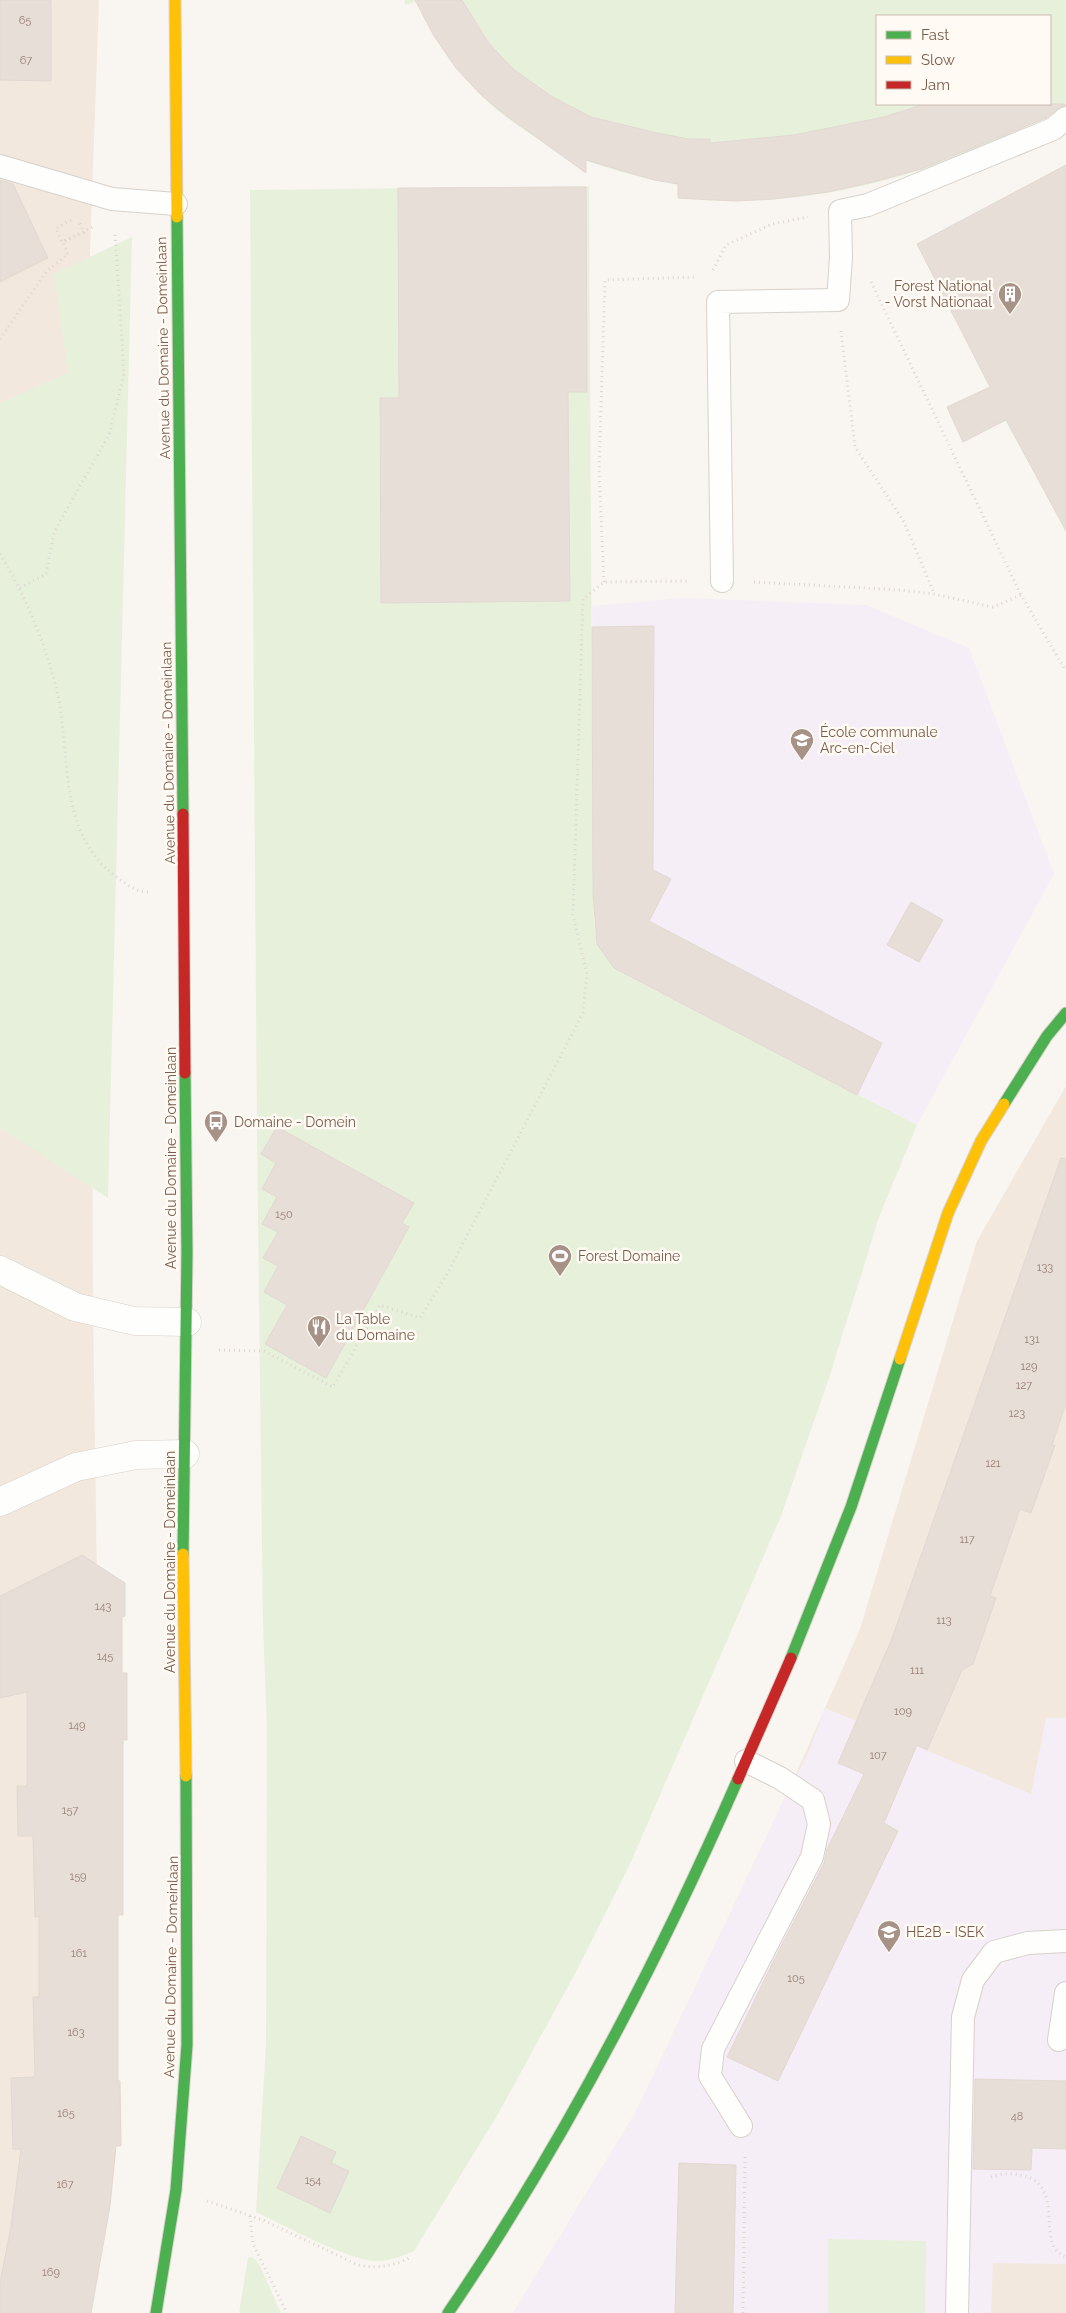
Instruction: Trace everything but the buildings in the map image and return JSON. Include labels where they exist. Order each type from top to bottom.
[{"type":"street","name":"Avenue du Domaine - Domeinlaan","points":[[156,2313],[176,2190],[187,2035],[187,1848],[183,1572],[186,1336],[174,0]]},
{"type":"street","points":[[448,2313],[499,2238],[566,2123],[638,1990],[717,1828],[800,1638],[851,1507],[948,1213],[981,1141],[1047,1036],[1066,1013]]},
{"type":"street","points":[[0,1270],[75,1307],[134,1320],[186,1336]]},
{"type":"street","points":[[0,1502],[76,1467],[136,1455],[185,1454]]},
{"type":"lane","points":[[722,581],[718,302],[838,300],[841,257],[840,211],[868,205],[1053,129],[1066,118]]},
{"type":"lane","points":[[0,166],[112,199],[176,204]]},
{"type":"lane","points":[[741,2126],[710,2076],[713,2049],[812,1857],[819,1824],[813,1800],[780,1778],[746,1761]]},
{"type":"lane","points":[[957,2313],[963,2017],[973,1980],[994,1952],[1028,1943],[1066,1941]]},
{"type":"lane","points":[[1059,2040],[1066,1993]]},
{"type":"path","points":[[711,272],[726,245],[772,224],[840,211]]},
{"type":"path","points":[[0,339],[46,272],[68,254],[63,242],[84,232],[62,242],[56,228],[77,218]]},
{"type":"path","points":[[20,588],[46,574],[54,532],[109,435],[124,374],[116,235],[113,227]]},
{"type":"path","points":[[841,257],[872,283],[1021,595],[1066,671]]},
{"type":"path","points":[[604,582],[599,470],[605,280],[707,277]]},
{"type":"path","points":[[838,300],[855,447],[904,522],[934,594]]},
{"type":"path","points":[[0,554],[20,588],[40,636],[56,687],[63,722],[68,789],[79,828],[101,866],[138,892],[148,892]]},
{"type":"path","points":[[186,1336],[264,1351],[333,1388],[380,1305],[420,1318],[446,1276],[583,1013],[587,974],[573,916],[583,599],[604,582],[722,581],[900,590],[934,594],[994,607],[1021,595]]},
{"type":"path","points":[[741,2126],[746,2138],[743,2313]]},
{"type":"path","points":[[985,2179],[997,2175],[1018,2174],[1032,2178],[1045,2186],[1050,2196],[1053,2242],[1056,2252],[1066,2258]]},
{"type":"path","points":[[176,2190],[250,2216],[358,2265],[369,2268],[409,2258]]},
{"type":"path","points":[[250,2216],[253,2244],[287,2313]]},
{"type":"shaded area","points":[[0,0],[99,0],[89,279],[93,1308],[100,1795],[0,2313]]},
{"type":"shaded area","name":"École communale Arc-en-Ciel","points":[[683,598],[866,605],[969,648],[1054,874],[917,1125],[622,973],[609,961],[597,944],[593,899],[592,606]]},
{"type":"shaded area","name":"HE2B - ISEK","points":[[1066,1086],[1066,2313],[513,2313],[636,2112],[791,1785],[860,1629],[977,1241]]},
{"type":"shaded area","name":"HE2B - ISEK","points":[[825,1708],[1031,1794],[1046,1718],[1066,1718],[1066,2264],[993,2263],[991,2313],[513,2313],[636,2112],[791,1785],[808,1754]]},
{"type":"green space","points":[[404,0],[1066,0],[1066,102],[1040,120],[972,151],[891,179],[805,196],[762,200],[719,201],[678,198],[678,184],[625,173],[572,155],[524,130],[502,114],[473,85],[416,1],[406,5]]},
{"type":"green space","name":"Forest Domaine","points":[[589,186],[593,899],[597,940],[606,956],[622,973],[917,1125],[879,1217],[829,1378],[781,1516],[630,1864],[577,1970],[498,2114],[414,2251],[382,2261],[365,2260],[334,2249],[256,2212],[266,2044],[267,1731],[263,1624],[257,1134],[250,190]]},
{"type":"green space","points":[[132,237],[108,1198],[0,1128],[0,403],[68,373],[54,274]]},
{"type":"green space","points":[[828,2239],[926,2241],[925,2313],[828,2313]]},
{"type":"green space","points":[[251,2257],[260,2266],[281,2313],[239,2313],[248,2258]]},
{"type":"traffic: fast","points":[[177,217],[183,814]]},
{"type":"traffic: fast","points":[[1004,1104],[1047,1036],[1066,1013]]},
{"type":"traffic: fast","points":[[183,1554],[187,1253],[185,1073]]},
{"type":"traffic: fast","points":[[791,1658],[851,1507],[900,1359]]},
{"type":"traffic: fast","points":[[156,2313],[176,2190],[187,2045],[186,1776]]},
{"type":"traffic: fast","points":[[448,2313],[530,2185],[605,2053],[675,1917],[738,1779]]},
{"type":"traffic: slow","points":[[175,0],[177,217]]},
{"type":"traffic: slow","points":[[900,1359],[948,1213],[981,1141],[1004,1104]]},
{"type":"traffic: slow","points":[[183,1554],[186,1776]]},
{"type":"traffic: jam","points":[[183,814],[185,1073]]},
{"type":"traffic: jam","points":[[738,1779],[791,1658]]},
{"type":"place","name":"Forest National - Vorst Nationaal","points":[[1010,315]]},
{"type":"place","name":"École communale Arc-en-Ciel","points":[[802,761]]},
{"type":"place","name":"Domaine - Domein","points":[[216,1143]]},
{"type":"place","name":"Forest Domaine","points":[[560,1277]]},
{"type":"place","name":"La Table du Domaine","points":[[319,1348]]},
{"type":"place","name":"HE2B - ISEK","points":[[889,1953]]}]
